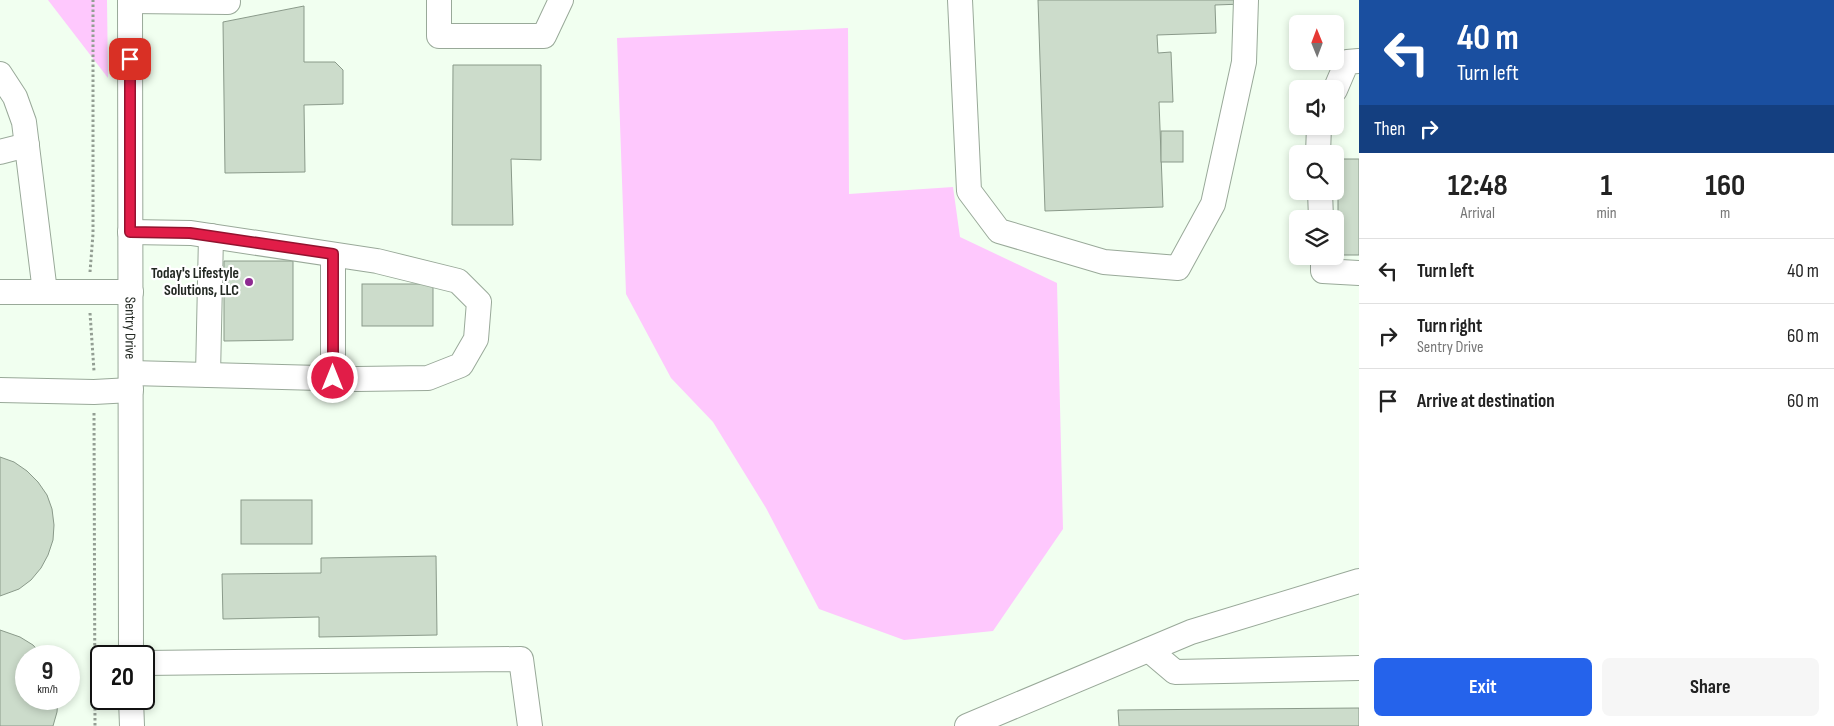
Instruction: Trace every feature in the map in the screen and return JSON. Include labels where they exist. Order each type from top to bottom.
[{"type":"street","points":[[440,0],[439,36],[544,36],[561,0]]},
{"type":"street","points":[[960,0],[969,191],[998,231],[1104,262],[1178,268],[1214,204],[1244,62],[1246,0]]},
{"type":"street","points":[[130,1],[228,2]]},
{"type":"street","name":"Sentry Drive","points":[[130,1],[131,645]]},
{"type":"street","points":[[1339,80],[1347,62],[1359,61]]},
{"type":"street","points":[[0,74],[15,96],[24,122],[45,292]]},
{"type":"street","points":[[0,152],[28,145]]},
{"type":"street","points":[[0,390],[94,392],[131,382],[208,375],[428,378],[461,366],[476,339],[479,302],[458,281],[377,261],[333,254],[190,233],[130,232]]},
{"type":"street","points":[[208,375],[211,236]]},
{"type":"street","points":[[333,254],[333,378]]},
{"type":"street","points":[[1323,265],[1323,271],[1359,273]]},
{"type":"street","points":[[0,292],[131,292]]},
{"type":"street","points":[[967,726],[1191,632],[1359,582]]},
{"type":"street","points":[[1149,650],[1176,672],[1359,668]]},
{"type":"street","points":[[155,663],[521,659],[530,726]]},
{"type":"street","points":[[132,710],[132,726]]},
{"type":"path","points":[[93,0],[93,234],[89,292],[94,364],[96,726]]},
{"type":"shaded area","points":[[48,0],[107,0],[108,78]]},
{"type":"shaded area","points":[[848,28],[849,194],[953,187],[960,237],[1057,283],[1063,529],[993,631],[904,640],[819,609],[766,508],[713,422],[671,378],[626,294],[617,38]]},
{"type":"building","points":[[1038,0],[1243,0],[1243,4],[1215,5],[1216,33],[1157,35],[1158,53],[1171,52],[1173,102],[1159,102],[1163,207],[1045,211]]},
{"type":"building","points":[[304,6],[304,62],[335,62],[343,70],[343,104],[304,105],[305,172],[225,173],[223,22]]},
{"type":"building","points":[[453,65],[541,65],[541,160],[511,159],[513,225],[452,225]]},
{"type":"building","points":[[1161,131],[1183,131],[1183,162],[1161,162]]},
{"type":"building","points":[[1344,159],[1359,159],[1359,255],[1344,255],[1344,210],[1338,210],[1338,200],[1344,200]]},
{"type":"building","points":[[224,261],[293,261],[293,340],[224,341]]},
{"type":"building","points":[[362,284],[433,284],[433,326],[362,326]]},
{"type":"building","points":[[0,457],[14,462],[38,482],[47,495],[52,509],[54,525],[53,540],[41,568],[31,580],[19,589],[0,596]]},
{"type":"building","points":[[241,500],[312,500],[312,544],[241,544]]},
{"type":"building","points":[[436,556],[437,635],[319,637],[319,617],[223,619],[222,574],[321,573],[321,558]]},
{"type":"building","points":[[0,630],[20,637],[33,645],[15,645],[15,710],[57,710],[53,726],[0,726]]},
{"type":"building","points":[[1359,708],[1359,726],[1119,726],[1118,710]]},
{"type":"place","name":"Today's Lifestyle Solutions, LLC","points":[[249,282]]},
{"type":"route","points":[[130,59],[130,232],[190,233],[275,247],[333,254],[333,378]]}]
